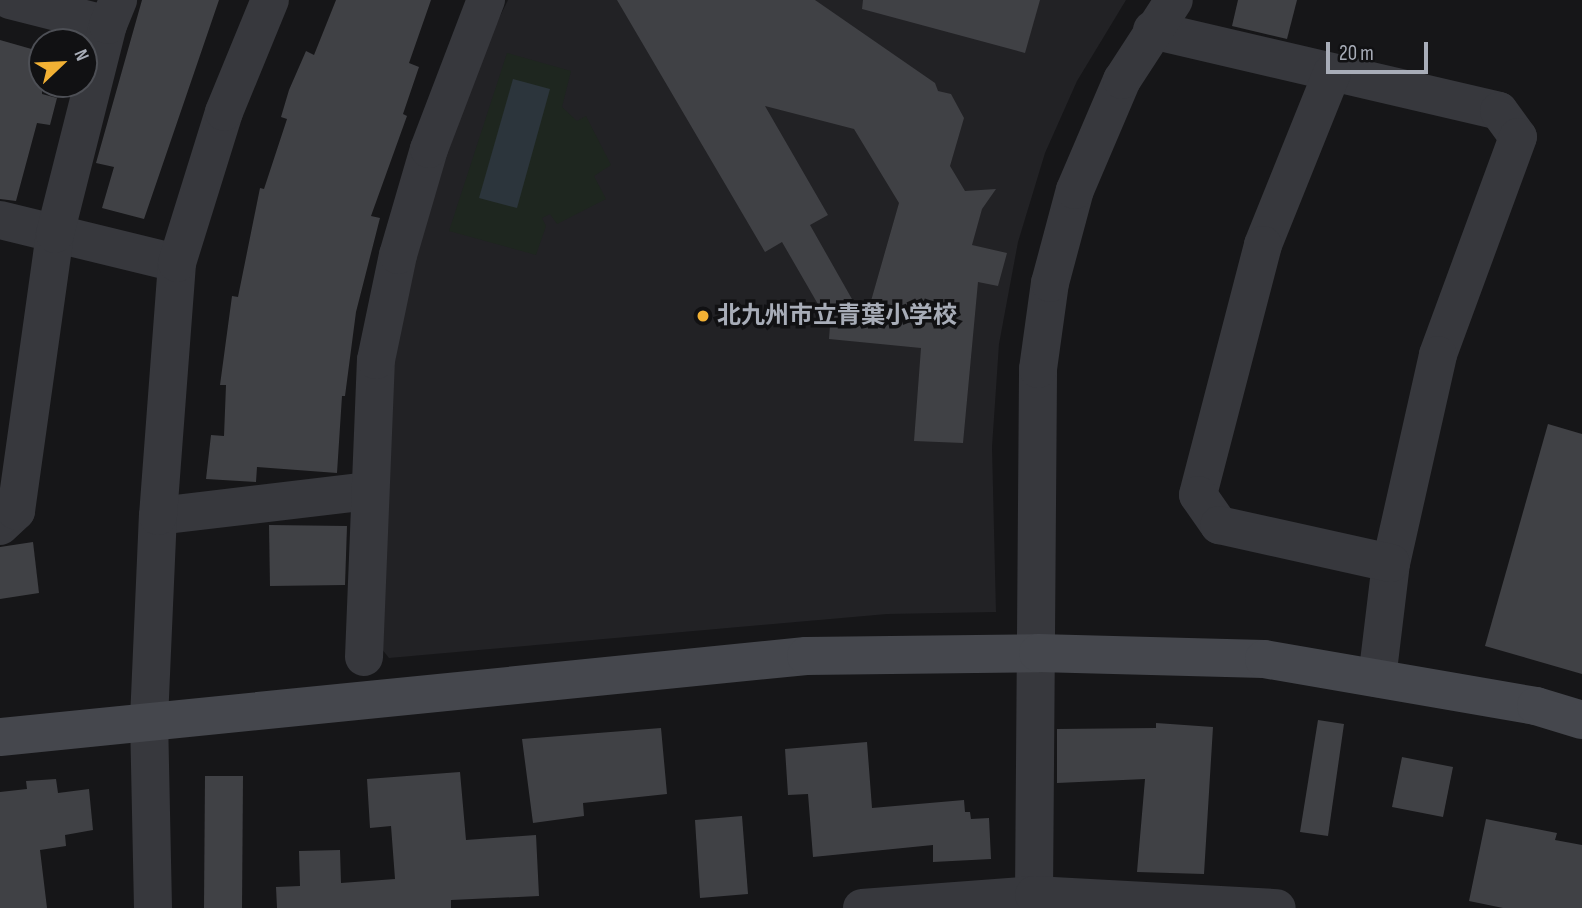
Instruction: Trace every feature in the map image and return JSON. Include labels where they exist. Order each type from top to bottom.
[{"type":"street","points":[[0,526],[16,511],[12,455],[55,233],[113,12],[10,0]]},
{"type":"street","points":[[153,908],[149,720],[158,516],[177,264],[224,112],[270,0]]},
{"type":"street","points":[[364,657],[368,491],[376,360],[398,255],[429,149],[486,0]]},
{"type":"street","points":[[1016,900],[1038,653],[1038,369],[1050,284],[1075,190],[1122,80],[1163,15],[1332,73],[1499,111],[1518,137],[1438,355],[1391,563],[1377,678]]},
{"type":"street","points":[[1332,73],[1263,245],[1198,495],[1219,526],[1391,563]]},
{"type":"street","points":[[0,220],[177,264]]},
{"type":"street","points":[[158,516],[368,491]]},
{"type":"street","points":[[0,737],[806,656],[1038,653],[1264,659],[1536,706],[1582,720]]},
{"type":"street","points":[[880,907],[1016,900],[1277,908]]},
{"type":"shaded area","name":"北九州市立青葉小学校","points":[[508,0],[1126,0],[1077,81],[1045,153],[1018,242],[999,344],[992,447],[996,612],[887,614],[389,658],[373,638],[381,461],[405,288],[457,104]]},
{"type":"shaded area","points":[[507,53],[571,71],[562,107],[577,121],[586,116],[611,165],[594,176],[606,199],[557,224],[550,214],[542,218],[546,226],[536,255],[449,231]]},
{"type":"shaded area","points":[[513,79],[550,89],[517,208],[479,198]]},
{"type":"building","points":[[142,0],[219,0],[144,219],[102,208],[114,167],[96,163]]},
{"type":"building","points":[[336,0],[431,0],[409,63],[419,67],[403,114],[407,116],[371,216],[380,218],[356,312],[345,396],[342,396],[337,473],[257,467],[256,482],[206,479],[211,435],[224,436],[226,385],[220,385],[232,296],[238,297],[260,188],[264,189],[287,119],[281,117],[289,90],[306,51],[314,55]]},
{"type":"building","points":[[617,0],[815,0],[935,83],[938,91],[951,94],[964,118],[950,166],[965,191],[996,189],[982,209],[972,245],[1007,253],[998,286],[978,282],[963,443],[914,441],[921,348],[829,339],[830,325],[782,242],[765,252]],"holes":[[[765,106],[854,129],[899,203],[865,322],[810,225],[828,215]]]},
{"type":"building","points":[[863,0],[1040,0],[1025,53],[862,9]]},
{"type":"building","points":[[1238,0],[1297,0],[1287,39],[1232,26]]},
{"type":"building","points":[[0,40],[28,48],[28,98],[57,98],[50,125],[37,123],[16,201],[0,199]]},
{"type":"building","points":[[1548,424],[1582,434],[1582,674],[1485,646]]},
{"type":"building","points":[[269,525],[347,526],[345,585],[270,586]]},
{"type":"building","points":[[33,542],[39,593],[0,599],[0,547]]},
{"type":"building","points":[[1318,720],[1344,724],[1328,836],[1300,832]]},
{"type":"building","points":[[1156,723],[1213,727],[1204,874],[1137,872],[1145,779],[1057,783],[1057,729],[1156,728]]},
{"type":"building","points":[[661,728],[667,794],[583,803],[584,816],[533,823],[522,739]]},
{"type":"building","points":[[867,742],[872,808],[964,800],[965,812],[970,812],[971,819],[989,818],[991,859],[933,862],[933,845],[813,857],[808,794],[788,795],[785,749]]},
{"type":"building","points":[[1402,757],[1453,767],[1443,817],[1392,807]]},
{"type":"building","points":[[460,772],[466,840],[536,835],[539,896],[451,900],[451,908],[277,908],[276,887],[300,886],[299,851],[340,850],[341,883],[395,879],[391,826],[370,828],[367,779]]},
{"type":"building","points":[[205,776],[243,776],[242,908],[204,908]]},
{"type":"building","points":[[56,779],[58,793],[89,789],[93,830],[65,835],[66,846],[40,850],[47,908],[0,908],[0,792],[27,789],[26,781]]},
{"type":"building","points":[[742,816],[748,894],[700,898],[695,820]]},
{"type":"building","points":[[1486,819],[1557,833],[1555,840],[1582,845],[1582,908],[1503,908],[1469,901]]},
{"type":"place","name":"北九州市立青葉小学校","points":[[703,316]]}]
